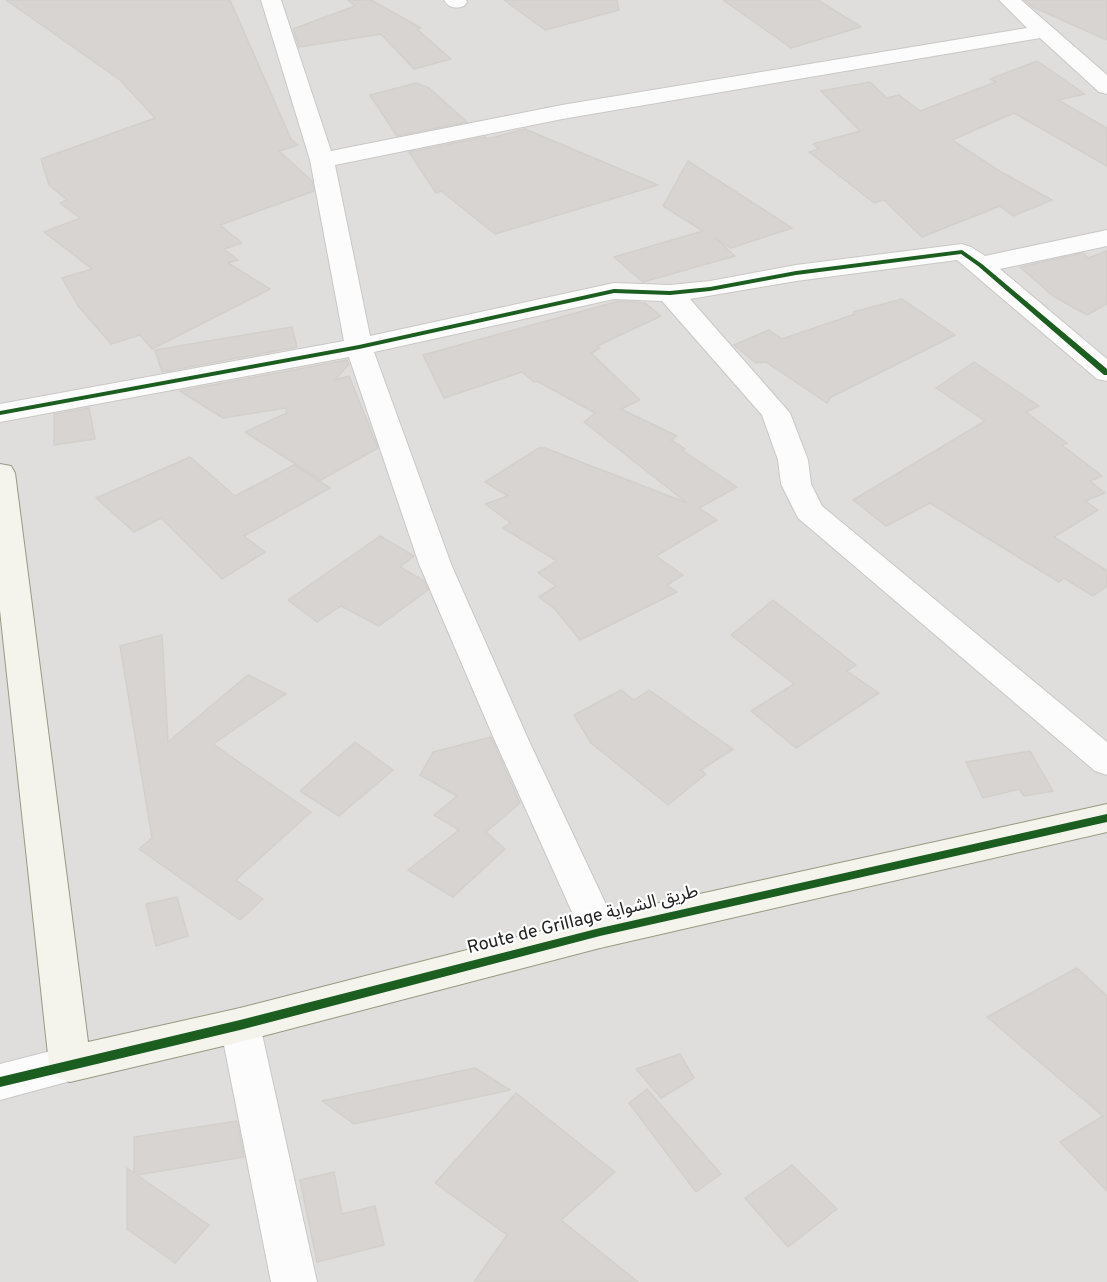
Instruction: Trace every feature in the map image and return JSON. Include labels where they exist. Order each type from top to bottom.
[{"type":"street","points":[[271,0],[322,160],[359,346],[435,564],[512,741],[600,932]]},
{"type":"street","points":[[1009,0],[1107,87]]},
{"type":"street","points":[[322,160],[562,112],[1045,31]]},
{"type":"street","points":[[980,265],[1107,238]]},
{"type":"street","points":[[0,413],[359,346],[614,291],[669,293],[710,289],[796,273],[962,252],[1107,372]]},
{"type":"street","points":[[669,293],[776,413],[793,460],[796,484],[808,512],[1107,762]]},
{"type":"street","points":[[0,473],[70,1065],[0,1082]]},
{"type":"street","name":"Route de Grillage طريق الشواية","points":[[70,1065],[240,1025],[600,932],[1107,818]]},
{"type":"street","points":[[240,1025],[294,1282]]},
{"type":"shaded area","points":[[0,0],[1107,0],[1107,1282],[0,1282]]},
{"type":"building","points":[[6,0],[230,0],[291,139],[298,145],[279,151],[312,181],[314,191],[220,225],[242,243],[224,249],[238,260],[228,263],[270,289],[152,349],[140,335],[111,344],[78,306],[62,278],[92,269],[44,232],[80,218],[60,203],[67,200],[49,185],[41,159],[155,118],[120,80]]},
{"type":"building","points":[[348,0],[371,0],[421,28],[417,29],[451,59],[414,69],[381,34],[299,47],[293,29],[355,6]]},
{"type":"building","points":[[504,0],[617,0],[619,10],[545,30]]},
{"type":"building","points":[[723,0],[818,0],[861,27],[791,48]]},
{"type":"building","points":[[1024,0],[1107,0],[1107,40],[1033,7]]},
{"type":"building","points":[[1037,61],[1085,94],[1058,100],[1107,128],[1107,166],[1014,113],[952,140],[1001,172],[1052,200],[1013,216],[1000,206],[922,237],[884,200],[874,203],[809,152],[819,149],[813,144],[860,131],[821,91],[870,82],[887,98],[899,95],[920,111],[996,82],[990,79]]},
{"type":"building","points":[[416,83],[429,88],[467,122],[397,136],[370,95]]},
{"type":"building","points":[[525,129],[658,185],[495,234],[441,191],[436,193],[409,152],[485,137],[487,139]]},
{"type":"building","points":[[688,161],[792,228],[731,248],[716,239],[735,256],[643,282],[614,257],[703,231],[663,206]]},
{"type":"building","points":[[1107,251],[1107,304],[1087,315],[1053,296],[1020,267],[1083,253],[1088,258]]},
{"type":"building","points":[[902,299],[955,335],[831,397],[827,403],[766,362],[756,363],[734,345],[769,330],[782,339],[855,314],[853,312]]},
{"type":"building","points":[[619,301],[645,303],[661,316],[597,346],[600,348],[591,353],[640,400],[621,409],[677,436],[671,440],[685,449],[682,450],[737,487],[699,508],[717,520],[656,556],[683,575],[667,585],[677,592],[580,640],[555,609],[539,597],[556,586],[538,573],[557,561],[503,528],[511,523],[485,504],[508,496],[485,482],[539,448],[545,448],[687,503],[584,422],[595,413],[537,381],[534,382],[522,372],[444,398],[423,355]]},
{"type":"building","points":[[292,327],[297,347],[162,372],[155,350]]},
{"type":"building","points":[[347,360],[349,364],[335,380],[349,376],[378,448],[321,480],[245,432],[287,413],[286,408],[223,418],[180,391]]},
{"type":"building","points":[[974,362],[1039,406],[1026,412],[1067,443],[1062,445],[1102,476],[1090,481],[1105,493],[1085,501],[1098,510],[1054,537],[1107,571],[1107,586],[1093,596],[1064,578],[1059,582],[930,503],[886,526],[853,500],[985,421],[936,388]]},
{"type":"building","points":[[89,408],[95,439],[54,445],[54,414]]},
{"type":"building","points":[[190,457],[235,496],[294,465],[330,488],[244,536],[265,552],[222,579],[161,518],[134,532],[96,498]]},
{"type":"building","points":[[380,536],[414,556],[400,567],[424,581],[428,590],[379,626],[341,606],[317,622],[288,600]]},
{"type":"building","points":[[773,600],[856,665],[847,671],[879,693],[796,748],[751,711],[794,684],[731,635]]},
{"type":"building","points":[[162,635],[168,742],[248,675],[286,694],[213,744],[311,812],[236,880],[263,899],[240,920],[139,849],[152,838],[120,646]]},
{"type":"building","points":[[621,690],[634,700],[649,690],[733,749],[701,770],[706,774],[668,805],[591,743],[574,715]]},
{"type":"building","points":[[491,737],[520,803],[486,832],[505,849],[453,897],[408,870],[459,830],[434,815],[457,796],[420,775],[433,752]]},
{"type":"building","points":[[355,742],[393,770],[339,816],[300,791]]},
{"type":"building","points":[[1030,751],[1053,791],[1024,796],[1019,789],[983,798],[966,762]]},
{"type":"building","points":[[177,897],[188,936],[156,946],[146,904]]},
{"type":"building","points":[[1077,968],[1107,996],[1107,1191],[1060,1142],[1103,1116],[987,1017]]},
{"type":"building","points":[[680,1054],[694,1078],[661,1098],[636,1069]]},
{"type":"building","points":[[475,1068],[510,1090],[354,1124],[322,1101]]},
{"type":"building","points":[[647,1089],[721,1174],[696,1192],[629,1103]]},
{"type":"building","points":[[516,1093],[615,1172],[561,1220],[638,1282],[474,1282],[507,1235],[435,1183]]},
{"type":"building","points":[[237,1121],[244,1157],[137,1175],[209,1225],[175,1263],[127,1229],[127,1168],[134,1173],[134,1137]]},
{"type":"building","points":[[792,1165],[837,1209],[788,1247],[745,1198]]},
{"type":"building","points":[[334,1172],[342,1214],[375,1206],[384,1245],[317,1262],[300,1180]]},
{"type":"cycle path","points":[[0,413],[359,347],[614,291],[670,293],[710,289],[796,273],[962,252],[1107,373]]},
{"type":"cycle path","points":[[0,1082],[240,1025],[600,932],[1107,818]]}]
